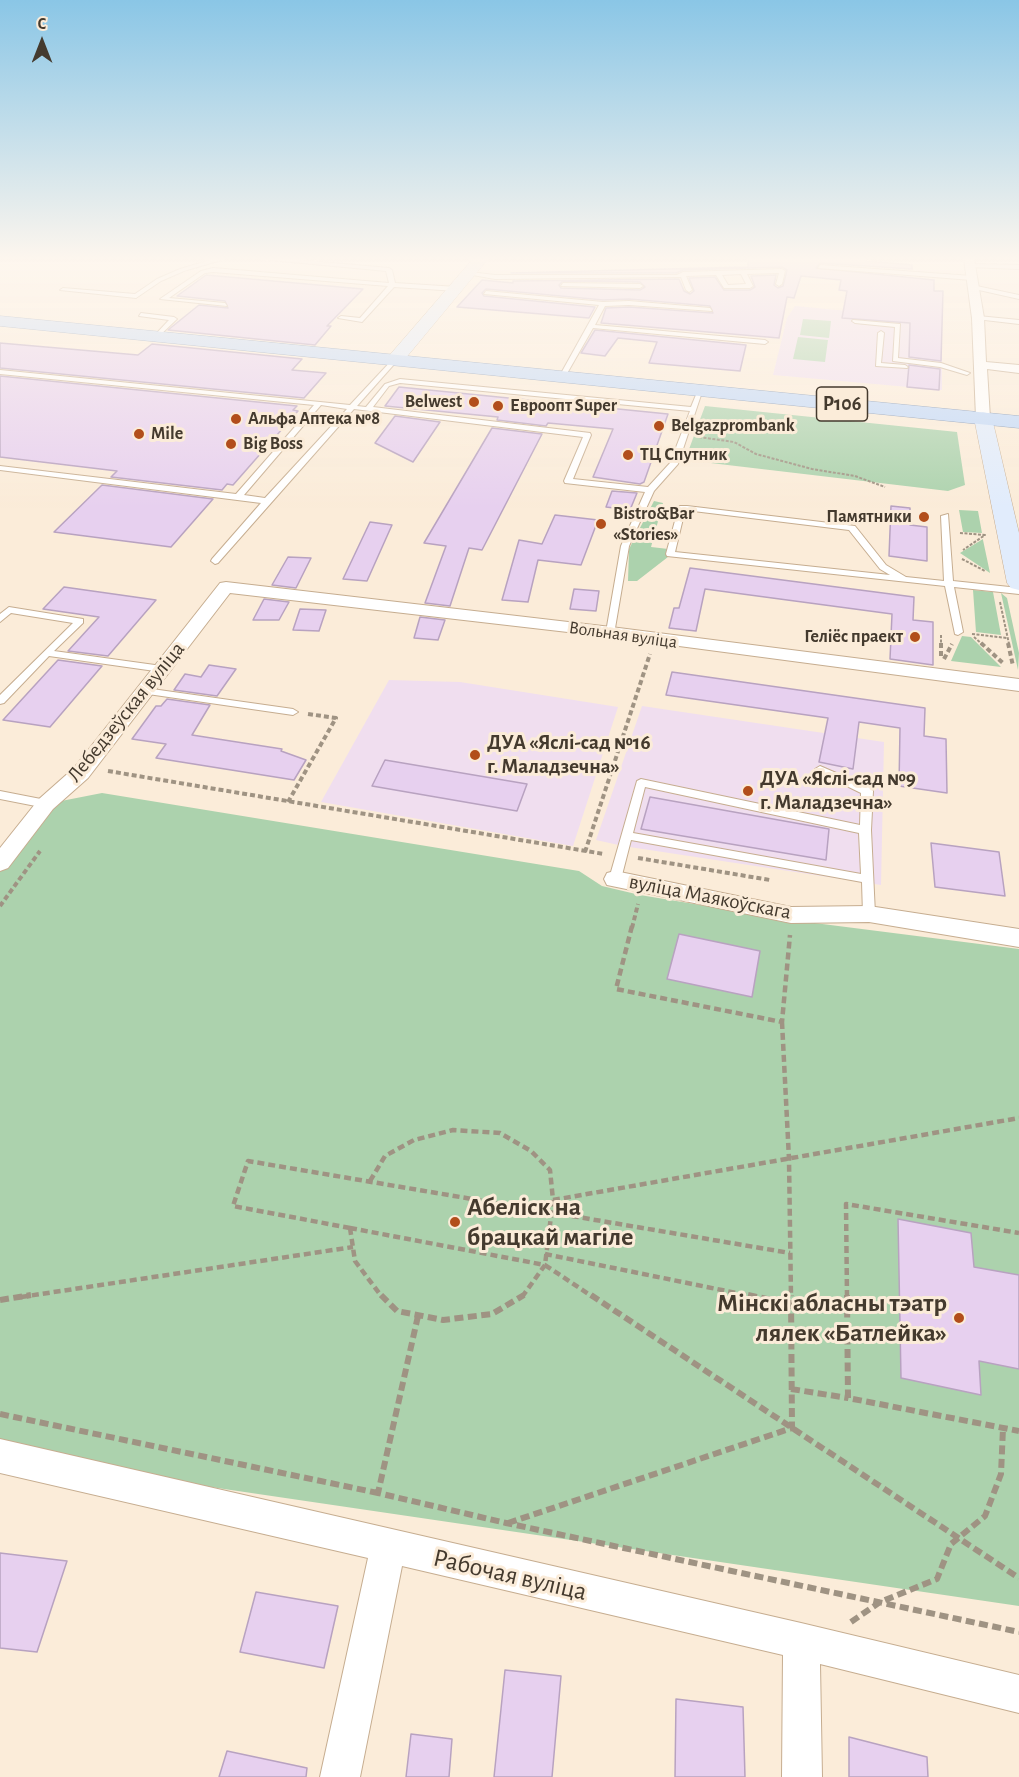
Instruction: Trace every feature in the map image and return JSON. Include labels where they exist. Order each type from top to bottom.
[{"type":"main road","name":"Р106","points":[[207,342],[1019,422]]},
{"type":"main road","points":[[394,360],[410,342]]},
{"type":"main road","points":[[983,418],[1019,583]]},
{"type":"street","points":[[979,342],[983,418]]},
{"type":"street","points":[[981,370],[1019,369]]},
{"type":"street","name":"Вольная вуліца","points":[[226,587],[655,639],[1017,679]]},
{"type":"street","name":"Лебедзеўская вуліца","points":[[0,863],[46,804],[81,773],[226,587]]},
{"type":"street","name":"вуліца Маякоўскага","points":[[615,879],[791,915],[869,914],[1019,938]]},
{"type":"street","name":"Рабочая вуліца","points":[[0,1456],[1019,1694]]},
{"type":"street","points":[[340,1777],[388,1547]]},
{"type":"street","points":[[802,1777],[809,1644]]},
{"type":"lane","points":[[562,377],[581,342]]},
{"type":"lane","points":[[880,342],[878,365],[967,373],[981,370]]},
{"type":"lane","points":[[896,342],[894,360],[941,365],[967,373]]},
{"type":"lane","points":[[215,561],[394,360]]},
{"type":"lane","points":[[0,372],[319,403],[587,435],[568,481],[650,490]]},
{"type":"lane","points":[[368,409],[389,383],[408,381],[693,409]]},
{"type":"lane","points":[[611,632],[625,546],[650,490],[674,464],[700,390]]},
{"type":"lane","points":[[238,497],[319,403]]},
{"type":"lane","points":[[0,468],[267,501]]},
{"type":"lane","points":[[904,579],[884,567],[852,528],[687,508],[682,508],[670,554],[950,585],[1019,591]]},
{"type":"lane","points":[[945,516],[951,554],[950,585],[958,632]]},
{"type":"lane","points":[[0,619],[9,610],[80,621],[0,701]]},
{"type":"lane","points":[[47,653],[162,669]]},
{"type":"lane","points":[[145,691],[293,712]]},
{"type":"lane","points":[[820,770],[867,791],[865,830],[869,914]]},
{"type":"lane","points":[[615,879],[629,836],[641,783],[865,830]]},
{"type":"lane","points":[[0,795],[46,804]]},
{"type":"lane","points":[[629,836],[866,879]]},
{"type":"path","points":[[684,435],[734,441],[756,454],[855,476],[885,487]]},
{"type":"path","points":[[946,532],[985,536],[951,554]]},
{"type":"path","points":[[951,554],[994,576]]},
{"type":"path","points":[[958,632],[942,664],[941,630],[970,633],[1007,638]]},
{"type":"path","points":[[970,633],[1017,679]]},
{"type":"path","points":[[585,853],[655,639]]},
{"type":"path","points":[[288,802],[336,718],[293,712]]},
{"type":"path","points":[[99,770],[585,853],[621,855],[774,881]]},
{"type":"path","points":[[640,894],[616,988],[782,1023]]},
{"type":"path","points":[[790,931],[782,1023],[789,1159],[792,1428]]},
{"type":"path","points":[[553,1200],[1019,1118]]},
{"type":"path","points":[[350,1228],[355,1261],[376,1291],[397,1311],[418,1316],[443,1320],[492,1314],[525,1295],[545,1265],[553,1200],[550,1170],[531,1151],[500,1133],[453,1130],[414,1140],[385,1156],[370,1181]]},
{"type":"path","points":[[790,1253],[248,1161],[233,1206],[545,1265],[1019,1578]]},
{"type":"path","points":[[848,1398],[846,1204],[1019,1233]]},
{"type":"path","points":[[0,1300],[353,1247]]},
{"type":"path","points":[[545,1254],[790,1304]]},
{"type":"path","points":[[378,1493],[418,1316]]},
{"type":"path","points":[[791,1389],[1019,1431]]},
{"type":"path","points":[[0,1414],[378,1493],[506,1523],[1019,1632]]},
{"type":"path","points":[[506,1523],[792,1428]]},
{"type":"path","points":[[809,1644],[880,1602],[937,1579],[951,1544],[985,1516],[1001,1474],[1003,1428]]},
{"type":"shaded area","points":[[781,342],[942,342],[942,390],[773,375]]},
{"type":"shaded area","name":"ДУА «Яслі-сад №16 г. Маладзечна»","points":[[389,680],[460,682],[618,707],[573,846],[321,802]]},
{"type":"shaded area","name":"ДУА «Яслі-сад №9 г. Маладзечна»","points":[[642,706],[884,742],[881,885],[596,840]]},
{"type":"green space","points":[[797,342],[828,342],[825,362],[793,359]]},
{"type":"green space","points":[[705,406],[957,432],[965,485],[948,491],[685,460]]},
{"type":"green space","points":[[654,501],[663,503],[651,547],[677,550],[637,581],[628,581],[629,549]]},
{"type":"green space","points":[[959,510],[978,511],[982,533],[963,532]]},
{"type":"green space","points":[[983,540],[990,573],[960,553]]},
{"type":"green space","points":[[973,590],[993,592],[1001,635],[976,632]]},
{"type":"green space","points":[[1001,593],[1007,598],[1019,653],[1018,670]]},
{"type":"green space","points":[[962,636],[971,637],[1001,667],[951,661]]},
{"type":"green space","points":[[102,793],[579,871],[602,886],[640,895],[791,920],[1019,949],[1019,1606],[0,1456],[0,863],[46,804]]},
{"type":"building","points":[[285,342],[318,342],[315,345]]},
{"type":"building","points":[[588,342],[615,342],[605,356],[581,353]]},
{"type":"building","points":[[657,342],[715,342],[746,345],[740,371],[649,363]]},
{"type":"building","points":[[909,342],[942,342],[941,361],[909,357]]},
{"type":"building","points":[[0,343],[138,355],[152,344],[302,359],[292,370],[326,373],[304,398],[0,368]]},
{"type":"building","points":[[909,365],[940,369],[939,390],[907,387]]},
{"type":"building","name":"Mile","points":[[0,376],[297,406],[293,410],[298,411],[233,485],[227,484],[222,490],[111,477],[117,471],[0,457]]},
{"type":"building","name":"ТЦ Спутник","points":[[399,387],[668,414],[644,482],[640,484],[593,477],[613,429],[548,423],[546,426],[497,420],[498,417],[385,406]]},
{"type":"building","points":[[395,416],[440,422],[413,462],[375,443]]},
{"type":"building","points":[[492,428],[542,434],[482,550],[469,548],[450,606],[425,603],[446,546],[424,543]]},
{"type":"building","points":[[102,485],[213,499],[171,547],[54,532]]},
{"type":"building","points":[[612,491],[637,493],[630,510],[606,507]]},
{"type":"building","points":[[891,506],[910,508],[910,525],[927,527],[927,561],[889,556]]},
{"type":"building","points":[[555,515],[598,520],[581,565],[538,560],[528,602],[502,600],[519,540],[542,544]]},
{"type":"building","points":[[370,522],[392,525],[367,581],[343,579]]},
{"type":"building","points":[[288,557],[311,558],[296,588],[272,585]]},
{"type":"building","points":[[690,568],[914,597],[913,620],[933,622],[933,665],[890,659],[892,614],[705,589],[696,631],[669,628],[674,608],[679,608]]},
{"type":"building","points":[[64,587],[156,600],[108,656],[68,651],[99,617],[43,609]]},
{"type":"building","points":[[574,589],[599,591],[596,611],[570,609]]},
{"type":"building","points":[[264,599],[289,602],[279,620],[253,620]]},
{"type":"building","points":[[300,609],[326,610],[319,631],[293,630]]},
{"type":"building","points":[[420,617],[445,620],[438,640],[414,638]]},
{"type":"building","points":[[58,660],[102,666],[50,727],[3,720]]},
{"type":"building","points":[[209,665],[236,669],[217,696],[174,690],[185,674],[201,677]]},
{"type":"building","points":[[672,672],[925,708],[924,736],[946,739],[947,793],[899,786],[900,728],[859,722],[853,769],[819,762],[828,718],[666,695]]},
{"type":"building","points":[[167,699],[210,705],[192,735],[282,749],[281,751],[306,760],[294,780],[156,758],[166,744],[132,739],[156,706],[161,706]]},
{"type":"building","points":[[385,760],[527,784],[517,811],[372,786]]},
{"type":"building","points":[[650,797],[829,829],[826,860],[641,829]]},
{"type":"building","points":[[931,843],[999,852],[1005,896],[935,887]]},
{"type":"building","points":[[679,934],[760,951],[752,997],[667,979]]},
{"type":"building","name":"Мінскі абласны тэатр лялек «Батлейка»","points":[[898,1219],[971,1233],[974,1267],[1019,1275],[1019,1369],[979,1361],[981,1395],[901,1378]]},
{"type":"building","points":[[0,1553],[67,1561],[37,1652],[0,1648]]},
{"type":"building","points":[[256,1592],[338,1606],[324,1668],[240,1652]]},
{"type":"building","points":[[505,1670],[561,1676],[552,1777],[494,1777]]},
{"type":"building","points":[[676,1699],[743,1707],[745,1777],[675,1777]]},
{"type":"building","points":[[411,1734],[452,1739],[449,1777],[406,1777]]},
{"type":"building","points":[[849,1737],[927,1757],[928,1777],[849,1777]]},
{"type":"building","points":[[227,1751],[307,1768],[306,1777],[219,1777]]},
{"type":"place","name":"Belwest","points":[[474,402]]},
{"type":"place","name":"Евроопт Super","points":[[498,406]]},
{"type":"place","name":"Альфа Аптека №8","points":[[236,419]]},
{"type":"place","name":"Belgazprombank","points":[[659,426]]},
{"type":"place","name":"Mile","points":[[139,434]]},
{"type":"place","name":"Big Boss","points":[[231,444]]},
{"type":"place","name":"ТЦ Спутник","points":[[628,455]]},
{"type":"place","name":"Памятники","points":[[924,517]]},
{"type":"place","name":"Bistro&Bar «Stories»","points":[[601,524]]},
{"type":"place","name":"Геліёс праект","points":[[915,637]]},
{"type":"place","name":"ДУА «Яслі-сад №16 г. Маладзечна»","points":[[475,755]]},
{"type":"place","name":"ДУА «Яслі-сад №9 г. Маладзечна»","points":[[748,791]]},
{"type":"place","name":"Абеліск на брацкай магіле","points":[[455,1222]]},
{"type":"place","name":"Мінскі абласны тэатр лялек «Батлейка»","points":[[959,1318]]}]
